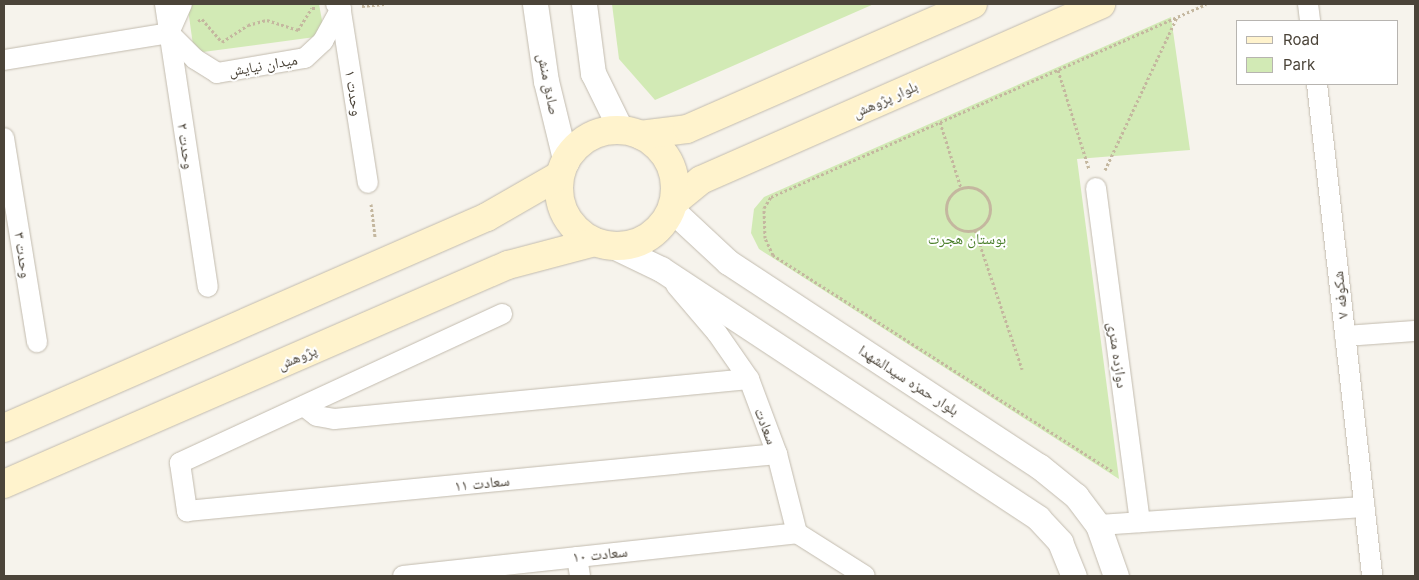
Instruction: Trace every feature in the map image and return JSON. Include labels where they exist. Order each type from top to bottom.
[{"type":"main road","points":[[4,428],[487,216],[563,169],[582,142],[600,132],[688,129],[973,4]]},
{"type":"main road","name":"بلوار پژوهش","points":[[673,205],[701,180],[1101,4]]},
{"type":"main road","points":[[563,169],[560,195],[565,215],[578,231],[605,244],[634,244],[653,235],[667,220],[673,205],[675,182],[669,162],[657,146],[630,132]]},
{"type":"main road","name":"پژوهش","points":[[4,484],[508,265],[605,244]]},
{"type":"street","name":"وحدت ۲","points":[[164,4],[208,288]]},
{"type":"street","points":[[4,60],[169,33],[182,4]]},
{"type":"street","name":"صادق منش","points":[[536,4],[546,81],[563,169]]},
{"type":"street","points":[[584,4],[593,73],[630,132]]},
{"type":"street","points":[[1308,4],[1310,20]]},
{"type":"street","name":"میدان نیایش","points":[[169,33],[195,59],[217,73],[305,58],[324,41],[339,5]]},
{"type":"street","name":"وحدت ۱","points":[[339,5],[368,183]]},
{"type":"street","name":"شکوفه ۷","points":[[1317,85],[1372,576]]},
{"type":"street","name":"وحدت ۳","points":[[4,138],[37,342]]},
{"type":"street","name":"دوازده متری","points":[[1096,188],[1140,522]]},
{"type":"street","name":"بلوار حمزه سیدالشهدا","points":[[673,205],[728,262],[1039,466],[1076,496],[1098,525],[1116,576]]},
{"type":"street","points":[[605,244],[661,269],[1038,518],[1060,542],[1074,576]]},
{"type":"street","name":"سعادت","points":[[661,269],[717,332],[749,380],[777,454],[797,533]]},
{"type":"street","points":[[502,314],[304,406],[317,416],[334,419],[749,380]]},
{"type":"street","points":[[1345,336],[1415,331]]},
{"type":"street","name":"سعادت ۱۱","points":[[304,406],[180,463],[187,511],[777,454]]},
{"type":"street","points":[[1060,542],[1098,525],[1364,506]]},
{"type":"street","points":[[797,533],[865,576]]},
{"type":"street","name":"سعادت ۱۰","points":[[403,576],[578,567],[797,533]]},
{"type":"path","points":[[1135,486],[773,255],[765,238],[764,208],[771,197],[1206,4]]},
{"type":"path","points":[[169,33],[202,20],[222,42],[248,25],[267,20],[298,30],[312,8],[339,5]]},
{"type":"path","points":[[1096,188],[1178,16]]},
{"type":"path","points":[[1058,70],[1096,188]]},
{"type":"path","points":[[940,122],[961,188]]},
{"type":"path","points":[[368,183],[379,264]]},
{"type":"path","points":[[961,188],[978,189],[989,202],[988,219],[975,230],[959,228],[947,216],[949,199],[961,188]]},
{"type":"path","points":[[975,230],[1022,369]]},
{"type":"green space","points":[[192,4],[319,4],[323,26],[315,37],[203,52],[193,45],[188,9]]},
{"type":"green space","points":[[612,4],[874,4],[655,100],[619,59]]},
{"type":"green space","name":"بوستان هجرت","points":[[1171,17],[1190,150],[1077,159],[1119,479],[759,249],[751,233],[754,209],[764,197]]}]
